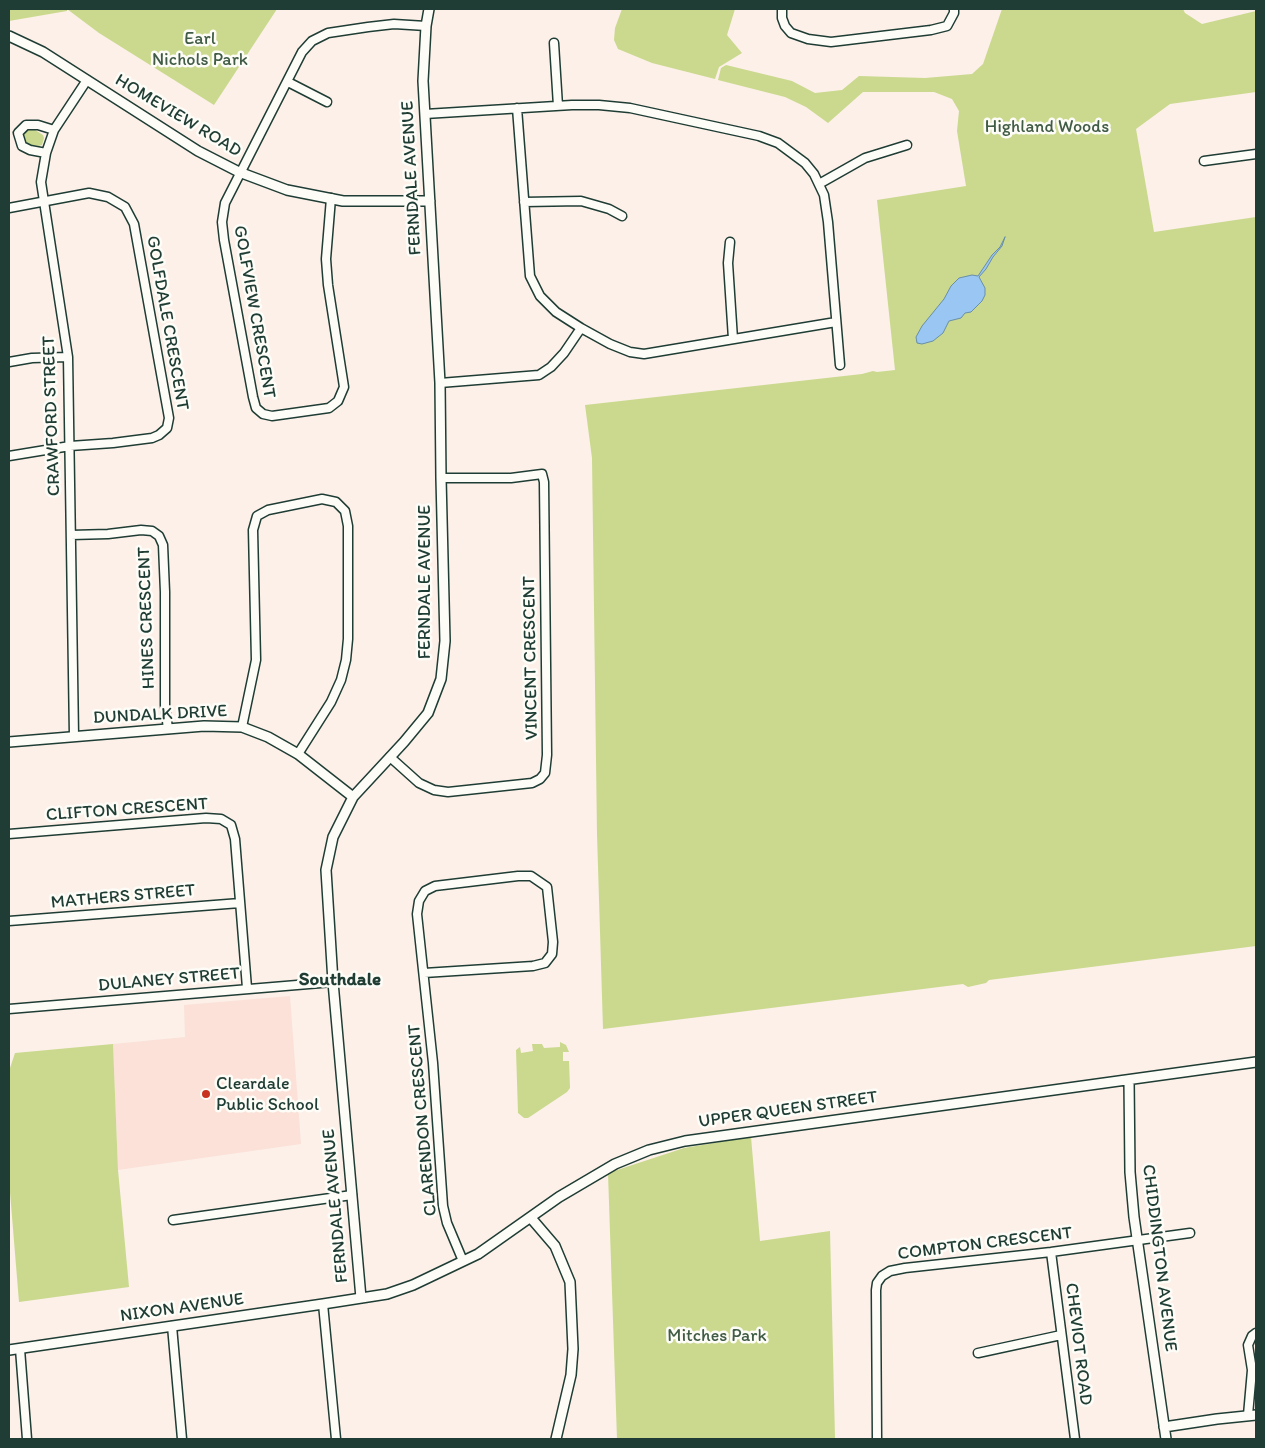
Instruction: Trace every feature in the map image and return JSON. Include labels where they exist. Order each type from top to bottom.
[{"type":"street","name":"FERNDALE AVENUE","points":[[361,1298],[333,982],[326,870],[333,837],[353,797],[428,713],[440,679],[445,641],[440,478],[440,383],[423,81],[426,26],[429,9]]},
{"type":"street","points":[[782,9],[782,18],[785,26],[791,33],[808,39],[831,42],[931,30],[946,26],[954,13],[954,9]]},
{"type":"street","points":[[239,172],[288,82],[302,52],[312,41],[328,33],[394,24],[426,26]]},
{"type":"street","name":"HOMEVIEW ROAD","points":[[9,36],[43,52],[198,151],[239,172],[287,190],[343,200],[430,201]]},
{"type":"street","points":[[554,43],[558,106]]},
{"type":"street","name":"CRAWFORD STREET","points":[[74,736],[68,357],[41,182],[46,153],[54,130],[87,80]]},
{"type":"street","points":[[288,82],[327,102]]},
{"type":"street","points":[[425,114],[599,105],[630,108],[759,136],[778,143],[795,154],[814,174],[824,196],[828,222],[840,365]]},
{"type":"street","points":[[517,108],[530,276],[540,296],[556,312],[581,328],[624,349],[644,354],[836,322]]},
{"type":"street","points":[[46,153],[30,150],[22,146],[18,133],[26,125],[38,125],[54,130]]},
{"type":"street","points":[[819,184],[866,158],[907,145]]},
{"type":"street","points":[[1204,161],[1256,154]]},
{"type":"street","name":"GOLFVIEW CRESCENT","points":[[239,172],[225,203],[222,222],[253,397],[256,408],[263,414],[272,416],[329,408],[338,401],[344,386],[328,285],[326,259],[331,198]]},
{"type":"street","name":"GOLFDALE CRESCENT","points":[[9,208],[90,193],[108,197],[124,207],[134,224],[169,418],[167,428],[152,438],[70,446],[9,456]]},
{"type":"street","points":[[524,202],[581,201],[597,205],[622,216]]},
{"type":"street","points":[[730,242],[728,263],[733,339]]},
{"type":"street","points":[[440,383],[539,375],[551,367],[564,353],[581,328]]},
{"type":"street","points":[[9,362],[32,358],[68,357]]},
{"type":"street","name":"VINCENT CRESCENT","points":[[390,757],[419,783],[434,790],[448,792],[532,783],[540,779],[545,773],[547,745],[544,482],[542,474],[511,478],[440,478]]},
{"type":"street","points":[[242,727],[256,660],[253,530],[257,516],[268,510],[322,499],[336,502],[345,511],[348,526],[348,639],[346,660],[341,680],[331,702],[298,754]]},
{"type":"street","name":"HINES CRESCENT","points":[[71,535],[108,534],[141,530],[152,531],[159,536],[163,545],[165,705],[168,729]]},
{"type":"street","name":"DUNDALK DRIVE","points":[[9,742],[204,726],[242,727],[268,737],[298,754],[353,797]]},
{"type":"street","name":"CLIFTON CRESCENT","points":[[9,834],[206,818],[221,819],[231,826],[235,839],[247,988]]},
{"type":"street","name":"CLARENDON CRESCENT","points":[[424,973],[533,966],[545,963],[552,954],[553,942],[547,887],[530,876],[518,876],[435,886],[425,891],[419,901],[417,914],[424,973],[443,1206],[447,1223],[463,1262]]},
{"type":"street","name":"MATHERS STREET","points":[[9,921],[240,903]]},
{"type":"street","name":"DULANEY STREET","points":[[9,1009],[333,982]]},
{"type":"street","name":"UPPER QUEEN STREET","points":[[361,1298],[386,1294],[413,1285],[463,1262],[478,1254],[559,1197],[614,1164],[649,1150],[685,1141],[728,1134],[1256,1062]]},
{"type":"street","name":"CHIDDINGTON AVENUE","points":[[1128,1080],[1130,1172],[1134,1217],[1166,1439]]},
{"type":"street","points":[[173,1220],[352,1195]]},
{"type":"street","points":[[531,1218],[555,1246],[570,1282],[573,1348],[571,1376],[556,1439]]},
{"type":"street","name":"COMPTON CRESCENT","points":[[877,1439],[876,1290],[877,1283],[882,1276],[890,1271],[905,1268],[1051,1252],[1190,1232]]},
{"type":"street","name":"CHEVIOT ROAD","points":[[1051,1252],[1075,1439]]},
{"type":"street","name":"NIXON AVENUE","points":[[9,1350],[361,1298]]},
{"type":"street","points":[[323,1304],[336,1439]]},
{"type":"street","points":[[172,1326],[182,1439]]},
{"type":"street","points":[[1164,1427],[1252,1415],[1252,1370],[1248,1345],[1252,1336],[1256,1333]]},
{"type":"street","points":[[978,1353],[1061,1335]]},
{"type":"street","points":[[20,1349],[27,1439]]},
{"type":"shaded area","name":"Cleardale Public School","points":[[290,996],[301,1144],[118,1170],[113,1044],[185,1037],[184,1005]]},
{"type":"green space","points":[[9,9],[67,9],[67,11],[9,21]]},
{"type":"green space","name":"Earl Nichols Park","points":[[67,9],[277,9],[214,105],[99,33]]},
{"type":"green space","points":[[622,9],[735,9],[727,35],[742,53],[719,67],[715,79],[652,63],[618,49],[614,40],[615,28]]},
{"type":"green space","name":"Highland Woods","points":[[1002,9],[1183,9],[1185,13],[1202,24],[1256,11],[1256,92],[1170,104],[1136,129],[1154,232],[1256,217],[1256,946],[989,980],[986,983],[968,987],[963,984],[603,1029],[597,834],[592,458],[585,405],[895,370],[877,200],[966,186],[957,131],[959,111],[952,99],[934,92],[863,92],[828,123],[806,107],[785,97],[718,80],[721,68],[726,65],[792,81],[815,93],[842,90],[859,76],[925,78],[972,74],[983,64]]},
{"type":"green space","points":[[28,128],[32,128],[43,135],[42,145],[26,144],[23,142],[22,134]]},
{"type":"green space","points":[[560,1042],[566,1045],[569,1052],[563,1052],[563,1061],[569,1061],[570,1088],[567,1092],[528,1118],[524,1118],[518,1113],[516,1050],[520,1047],[521,1053],[533,1051],[532,1044],[542,1044],[544,1048],[560,1047]]},
{"type":"green space","points":[[113,1044],[118,1170],[129,1287],[19,1302],[9,1180],[9,1071],[15,1053]]},
{"type":"green space","name":"Mitches Park","points":[[751,1137],[760,1241],[830,1231],[835,1438],[617,1439],[608,1173],[684,1148]]},
{"type":"water","points":[[1005,237],[1002,246],[979,277],[985,288],[985,295],[982,301],[971,312],[965,313],[961,318],[949,321],[943,333],[933,341],[922,344],[917,343],[916,337],[922,326],[944,299],[951,286],[959,278],[972,275],[978,276],[992,255],[1000,247]]},
{"type":"place","name":"Cleardale Public School","points":[[206,1094]]},
{"type":"district","name":"Southdale","points":[[340,980]]}]
